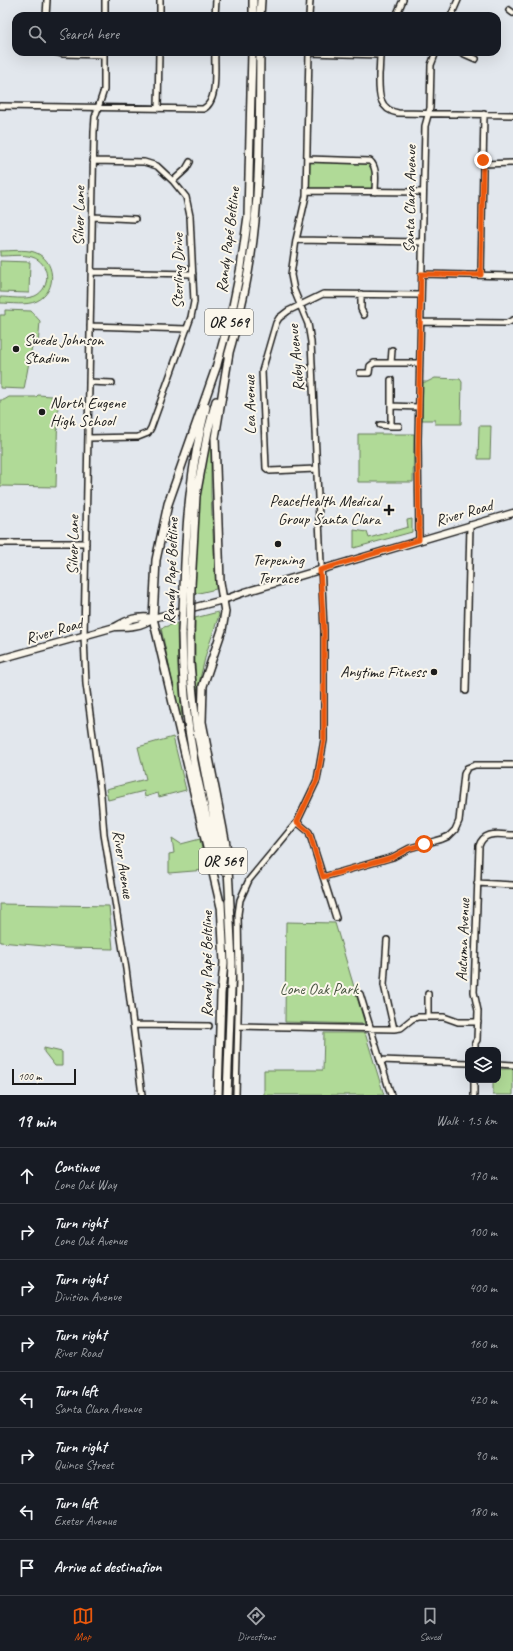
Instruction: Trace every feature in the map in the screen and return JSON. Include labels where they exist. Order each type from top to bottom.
[{"type":"highway","points":[[253,0],[253,12]]},
{"type":"highway","points":[[260,12],[261,0]]},
{"type":"highway","name":"Randy Papé Beltline","points":[[218,1095],[224,963],[221,907],[212,844],[194,761],[187,717],[183,673],[182,632],[187,518],[193,464],[200,428],[233,306],[241,267],[248,216],[252,56]]},
{"type":"highway","name":"Randy Papé Beltline","points":[[227,1095],[232,963],[230,906],[196,726],[190,664],[191,586],[193,530],[198,482],[208,431],[242,307],[250,261],[255,215],[260,56]]},
{"type":"highway","points":[[229,353],[215,438],[220,582],[225,609],[224,620],[203,686],[202,722],[227,850],[230,906]]},
{"type":"highway","points":[[216,365],[168,504],[156,560],[153,618],[221,907]]},
{"type":"main road","name":"River Road","points":[[0,659],[115,627],[128,620],[144,616],[153,618],[223,600],[236,599],[284,581],[513,513]]},
{"type":"street","points":[[46,12],[47,0]]},
{"type":"street","points":[[105,0],[105,12]]},
{"type":"street","points":[[160,0],[160,12]]},
{"type":"street","points":[[215,12],[216,0]]},
{"type":"street","points":[[309,12],[310,0]]},
{"type":"street","points":[[398,12],[403,0]]},
{"type":"street","points":[[453,12],[458,0]]},
{"type":"street","name":"Silver Lane","points":[[84,636],[94,125],[104,90],[104,56]]},
{"type":"street","points":[[158,108],[159,56]]},
{"type":"street","points":[[0,106],[205,108],[209,105],[214,95],[215,56]]},
{"type":"street","name":"Ruby Avenue","points":[[236,1095],[239,1026],[238,914],[241,897],[249,880],[297,822],[317,780],[324,740],[324,637],[311,342],[308,324],[294,290],[291,275],[296,240],[305,204],[309,56]]},
{"type":"street","points":[[381,56],[380,100],[386,108],[394,112],[513,115]]},
{"type":"street","name":"Santa Clara Avenue","points":[[419,540],[418,407],[425,126],[431,102],[431,65],[434,56]]},
{"type":"street","points":[[469,56],[476,59]]},
{"type":"street","points":[[481,275],[484,114]]},
{"type":"street","points":[[307,159],[370,161],[375,170],[375,192]]},
{"type":"street","name":"Sterling Drive","points":[[88,438],[138,437],[148,433],[186,329],[194,302],[188,204],[183,192],[162,168],[150,163],[93,161]]},
{"type":"street","points":[[174,181],[190,162]]},
{"type":"street","points":[[484,164],[513,162]]},
{"type":"street","points":[[306,191],[423,192]]},
{"type":"street","points":[[92,217],[135,218]]},
{"type":"street","points":[[296,240],[422,242]]},
{"type":"street","points":[[91,272],[193,274]]},
{"type":"street","points":[[421,274],[513,276]]},
{"type":"street","name":"Lea Avenue","points":[[316,469],[270,471],[267,470],[265,466],[262,368],[277,321],[284,313],[323,294],[421,295]]},
{"type":"street","points":[[361,294],[361,309],[364,315]]},
{"type":"street","points":[[420,322],[507,323],[512,321]]},
{"type":"street","points":[[90,326],[186,329]]},
{"type":"street","points":[[391,363],[392,350]]},
{"type":"street","points":[[360,373],[369,373],[370,366],[373,363],[419,363]]},
{"type":"street","points":[[391,380],[391,426]]},
{"type":"street","points":[[89,382],[112,383]]},
{"type":"street","points":[[391,406],[418,407]]},
{"type":"street","points":[[380,426],[398,426]]},
{"type":"street","points":[[466,691],[470,525]]},
{"type":"street","points":[[0,543],[86,543]]},
{"type":"street","name":"River Avenue","points":[[84,636],[87,695],[102,796],[104,834],[127,974],[142,1095]]},
{"type":"street","points":[[323,877],[393,857],[410,848],[447,837],[455,830],[459,821],[464,774],[467,768],[475,765],[513,765]]},
{"type":"street","points":[[297,822],[309,832],[336,918]]},
{"type":"street","name":"Autumn Avenue","points":[[475,1047],[478,1022],[478,1009],[474,992],[479,846],[484,838],[490,834],[513,835]]},
{"type":"street","points":[[477,883],[513,885]]},
{"type":"street","points":[[387,940],[384,985],[394,1029]]},
{"type":"street","points":[[360,994],[391,1095]]},
{"type":"street","points":[[428,994],[428,1017]]},
{"type":"street","points":[[239,1026],[394,1029],[403,1027],[414,1018],[428,1017],[446,1018],[458,1022],[478,1022]]},
{"type":"street","points":[[133,1025],[209,1026]]},
{"type":"street","points":[[380,1060],[465,1063]]},
{"type":"street","points":[[501,1064],[513,1065]]},
{"type":"street","points":[[474,1083],[474,1095]]},
{"type":"green space","points":[[312,161],[368,163],[373,169],[372,188],[371,190],[312,190],[308,186],[309,164]]},
{"type":"green space","points":[[0,251],[30,251],[41,256],[47,261],[52,275],[51,283],[44,296],[33,303],[0,303],[0,297],[22,298],[35,296],[44,287],[47,275],[42,264],[38,260],[32,257],[16,255],[0,256]]},
{"type":"green space","points":[[0,261],[30,262],[29,293],[0,292]]},
{"type":"green space","name":"Swede Johnson Stadium","points":[[5,310],[31,311],[40,321],[38,346],[32,346],[24,389],[0,388],[0,315],[5,315]]},
{"type":"green space","points":[[435,378],[460,379],[462,382],[461,424],[435,424],[435,420],[422,420],[423,382],[427,382]]},
{"type":"green space","points":[[38,395],[52,396],[52,402],[58,402],[56,487],[0,486],[0,400],[4,400],[9,397],[36,397]]},
{"type":"green space","points":[[479,426],[491,426],[490,459],[478,459]]},
{"type":"green space","points":[[358,434],[414,434],[413,482],[358,482]]},
{"type":"green space","points":[[209,440],[211,440],[211,496],[216,589],[195,594],[200,495]]},
{"type":"green space","points":[[412,519],[412,532],[354,548],[354,530],[367,532],[369,538],[408,527],[407,520]]},
{"type":"green space","points":[[218,612],[219,615],[206,654],[196,695],[195,618]]},
{"type":"green space","points":[[177,623],[178,670],[182,718],[180,719],[161,628]]},
{"type":"green space","points":[[173,737],[186,790],[159,797],[158,793],[145,797],[144,791],[108,800],[106,789],[146,779],[138,747]]},
{"type":"green space","points":[[172,838],[181,844],[200,839],[206,870],[169,873],[169,854],[174,853]]},
{"type":"green space","points":[[0,904],[109,906],[113,949],[67,948],[0,942]]},
{"type":"green space","name":"Lone Oak Park","points":[[286,922],[335,923],[365,1024],[285,1022]]},
{"type":"green space","points":[[324,1033],[365,1033],[384,1095],[264,1095],[264,1070],[323,1070]]},
{"type":"green space","points":[[44,1048],[62,1052],[62,1066],[55,1066],[44,1052]]},
{"type":"green space","points":[[501,1069],[513,1069],[513,1095],[493,1095],[493,1083],[501,1083]]},
{"type":"place","name":"Swede Johnson Stadium","points":[[16,349]]},
{"type":"place","name":"North Eugene High School","points":[[42,412]]},
{"type":"place","name":"PeaceHealth Medical Group Santa Clara","points":[[389,510]]},
{"type":"place","name":"Terpening Terrace","points":[[278,544]]},
{"type":"place","name":"Anytime Fitness","points":[[434,672]]},
{"type":"route","points":[[424,844],[408,849],[397,856],[323,877],[309,832],[297,822],[317,780],[323,754],[325,714],[324,630],[320,570],[419,540],[418,456],[421,274],[481,275],[483,160]]}]
